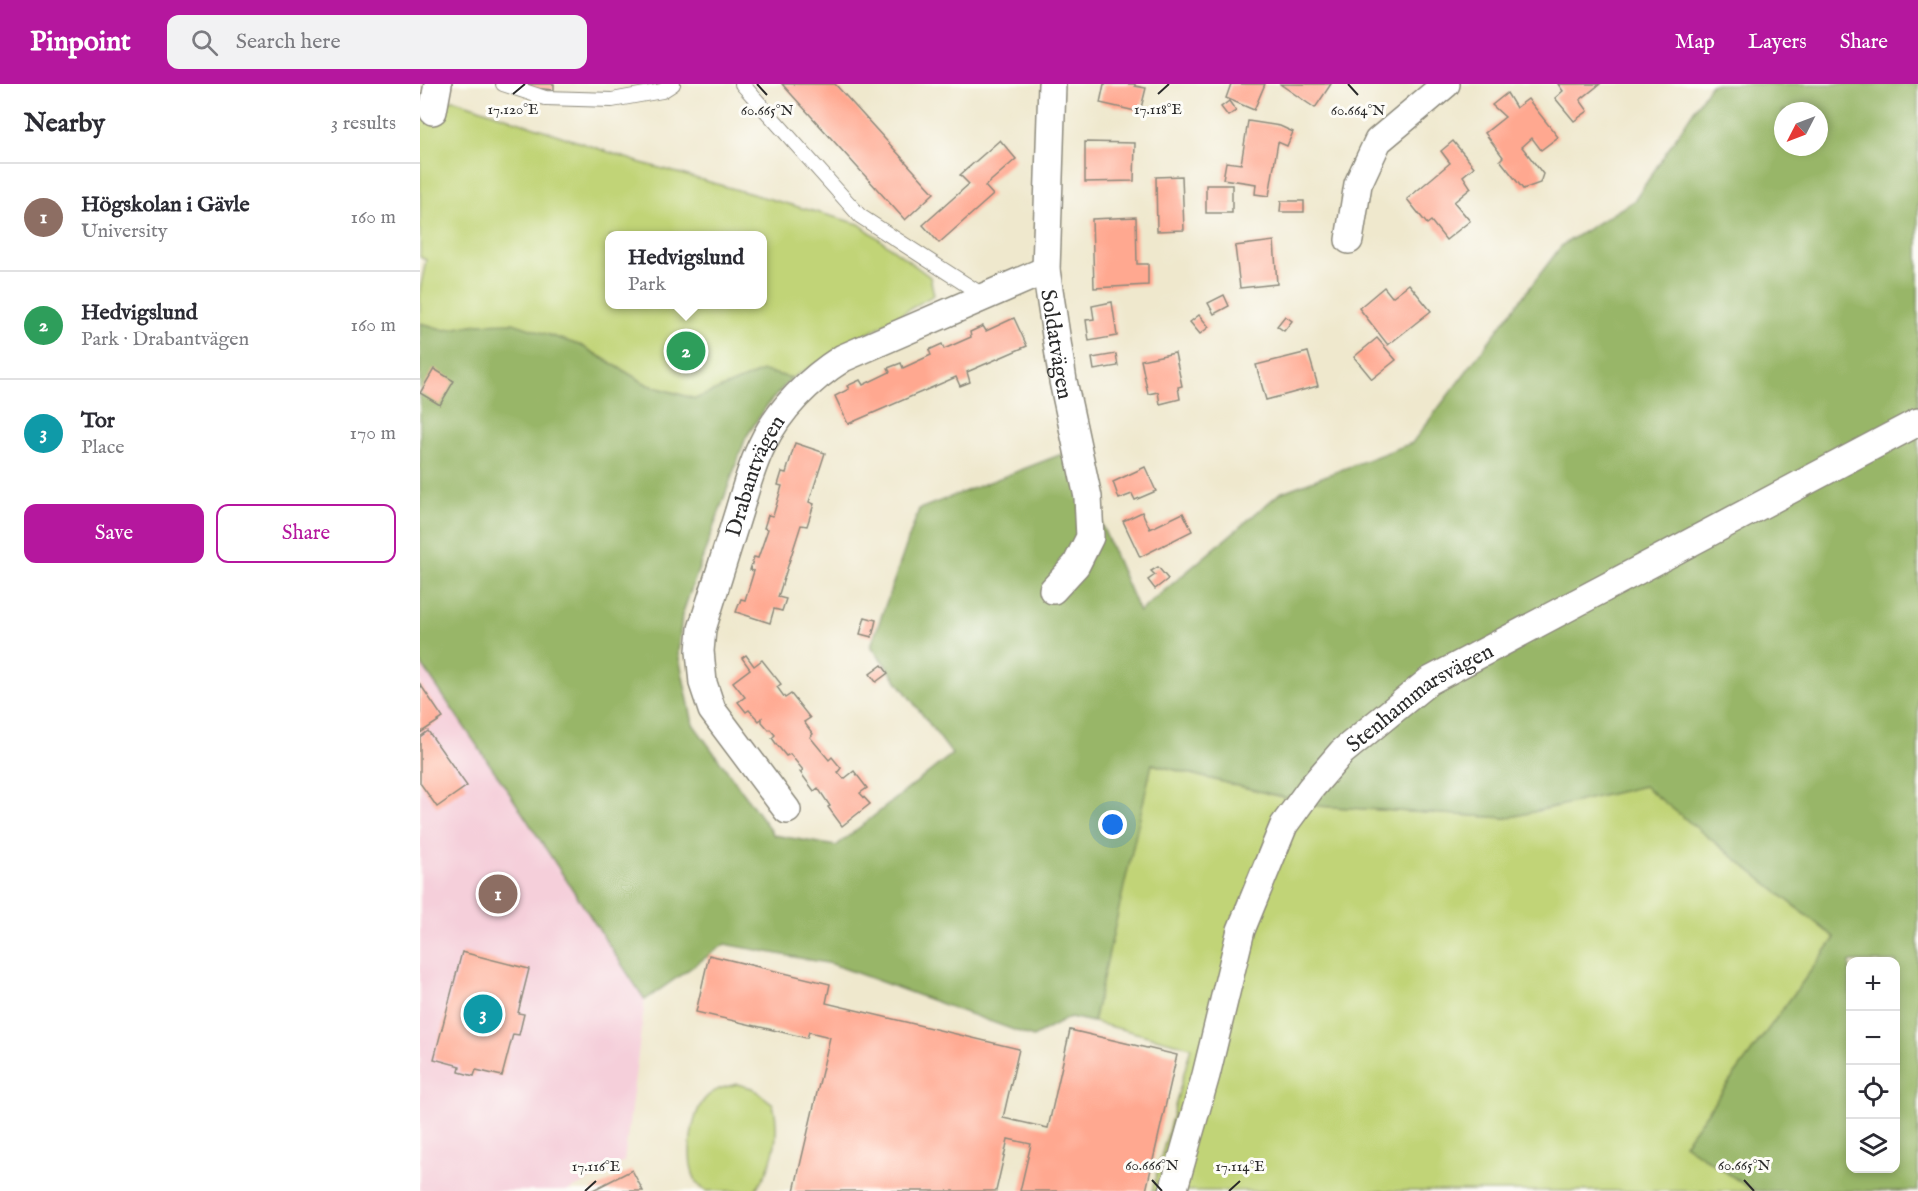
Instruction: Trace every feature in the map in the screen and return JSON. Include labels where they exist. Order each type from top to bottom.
[{"type":"street","points":[[433,111],[438,84]]},
{"type":"street","name":"Soldatvägen","points":[[1052,84],[1046,270],[1063,381],[1088,497],[1090,537],[1076,565],[1053,590]]},
{"type":"street","points":[[1349,240],[1358,184],[1378,141],[1446,84]]},
{"type":"street","name":"Drabantvägen","points":[[787,810],[712,710],[703,683],[700,651],[702,629],[762,444],[776,421],[803,389],[843,358],[1046,270]]},
{"type":"street","name":"Stenhammarsvägen","points":[[1173,1191],[1206,1075],[1240,930],[1284,825],[1311,788],[1342,752],[1429,681],[1918,422]]},
{"type":"lane","points":[[503,84],[545,98],[612,100],[662,92],[673,84]]},
{"type":"lane","points":[[742,84],[860,216],[984,296]]},
{"type":"shaded area","points":[[420,662],[645,1000],[624,1162],[568,1191],[420,1191]]},
{"type":"green space","points":[[1711,84],[1918,84],[1918,1191],[1754,1191],[1684,1144],[1835,938],[1644,786],[1507,818],[1318,806],[1152,764],[1093,1022],[1070,1017],[1033,1037],[832,964],[725,944],[645,1000],[420,662],[420,323],[445,330],[478,324],[513,323],[582,346],[648,385],[695,399],[763,371],[792,378],[768,404],[746,437],[682,615],[678,653],[693,724],[774,835],[836,846],[952,754],[871,646],[919,509],[1070,451],[1139,612],[1280,493],[1412,443],[1562,245],[1635,200]]},
{"type":"green space","points":[[455,100],[638,162],[859,224],[930,277],[934,295],[792,378],[763,371],[696,399],[648,385],[582,346],[478,324],[445,330],[420,323],[420,289],[426,260],[420,257],[420,101]]},
{"type":"green space","points":[[1151,764],[1318,806],[1507,818],[1644,786],[1835,938],[1684,1144],[1754,1191],[1152,1191],[1191,1047],[1093,1022]]},
{"type":"green space","points":[[737,1084],[752,1088],[773,1104],[776,1138],[771,1161],[767,1172],[754,1191],[707,1191],[699,1185],[693,1175],[690,1148],[694,1120],[707,1097],[719,1089]]},
{"type":"building","points":[[513,84],[554,84],[554,90],[513,86]]},
{"type":"building","points":[[782,84],[835,84],[934,193],[905,220]]},
{"type":"building","points":[[1104,84],[1135,84],[1135,86],[1146,88],[1140,112],[1100,103]]},
{"type":"building","points":[[1231,84],[1265,84],[1254,110],[1226,98]]},
{"type":"building","points":[[1280,84],[1331,84],[1315,108]]},
{"type":"building","points":[[1558,84],[1600,84],[1580,100],[1588,111],[1574,121],[1555,98],[1563,91]]},
{"type":"building","points":[[1507,93],[1516,108],[1528,99],[1558,137],[1541,150],[1532,138],[1522,147],[1543,174],[1540,183],[1523,189],[1500,160],[1503,157],[1485,133],[1505,117],[1492,105]]},
{"type":"building","points":[[1229,101],[1236,111],[1228,116],[1221,107]]},
{"type":"building","points":[[1248,121],[1280,126],[1293,132],[1287,146],[1278,142],[1269,196],[1255,194],[1256,184],[1223,179],[1226,162],[1241,164]]},
{"type":"building","points":[[1000,140],[1016,159],[985,186],[993,195],[939,243],[923,225],[969,184],[960,175]]},
{"type":"building","points":[[1453,141],[1474,167],[1463,176],[1471,188],[1454,202],[1470,221],[1446,240],[1431,221],[1427,224],[1407,199],[1450,163],[1441,151]]},
{"type":"building","points":[[1085,142],[1135,143],[1134,181],[1085,182]]},
{"type":"building","points":[[1182,176],[1184,230],[1157,231],[1156,177]]},
{"type":"building","points":[[1206,185],[1232,185],[1232,213],[1206,213]]},
{"type":"building","points":[[1281,201],[1304,201],[1304,212],[1280,212]]},
{"type":"building","points":[[1136,217],[1137,264],[1148,264],[1148,285],[1094,288],[1092,219]]},
{"type":"building","points":[[1274,241],[1277,284],[1240,288],[1235,246]]},
{"type":"building","points":[[1409,284],[1431,311],[1388,345],[1359,308],[1384,287],[1392,297]]},
{"type":"building","points":[[1224,295],[1229,306],[1214,314],[1208,303]]},
{"type":"building","points":[[1112,302],[1117,336],[1089,341],[1086,320],[1094,319],[1092,306]]},
{"type":"building","points":[[1199,315],[1209,327],[1200,334],[1190,322]]},
{"type":"building","points":[[1285,316],[1292,321],[1284,331],[1277,326]]},
{"type":"building","points":[[1014,318],[1027,346],[967,372],[970,382],[960,386],[956,377],[848,424],[835,396],[849,389],[847,386],[860,380],[863,385],[890,372],[888,368],[901,363],[903,368],[931,355],[929,350],[942,344],[944,349],[971,337],[970,332],[983,326],[986,331]]},
{"type":"building","points":[[1377,338],[1396,360],[1372,379],[1354,357]]},
{"type":"building","points":[[1308,352],[1318,386],[1266,400],[1256,365]]},
{"type":"building","points":[[1175,353],[1182,386],[1178,387],[1180,399],[1160,404],[1158,392],[1148,394],[1141,360]]},
{"type":"building","points":[[1116,354],[1118,366],[1094,370],[1092,358]]},
{"type":"building","points":[[434,369],[454,381],[440,405],[420,393]]},
{"type":"building","points":[[795,443],[825,453],[809,502],[814,504],[807,526],[801,525],[778,597],[786,599],[782,611],[774,609],[770,623],[736,612],[741,599],[745,600],[754,571],[750,570],[754,557],[758,558],[768,529],[764,528],[768,515],[773,516],[782,486],[778,485],[782,472],[786,473]]},
{"type":"building","points":[[1145,467],[1156,491],[1135,500],[1132,494],[1119,499],[1113,482]]},
{"type":"building","points":[[1142,512],[1150,529],[1183,513],[1192,531],[1140,557],[1123,521]]},
{"type":"building","points":[[1158,567],[1168,579],[1155,589],[1148,580],[1155,575],[1151,571]]},
{"type":"building","points":[[865,617],[876,620],[872,637],[860,634]]},
{"type":"building","points":[[746,655],[754,666],[762,660],[781,684],[777,687],[785,698],[791,694],[810,718],[804,722],[813,734],[810,737],[829,760],[832,757],[841,768],[838,772],[844,779],[854,771],[867,788],[860,793],[870,804],[842,826],[818,788],[814,791],[800,772],[803,770],[790,754],[786,756],[777,745],[772,738],[775,735],[762,722],[762,718],[759,721],[749,710],[746,712],[738,702],[745,697],[733,682],[750,669],[742,658]]},
{"type":"building","points":[[882,665],[888,673],[876,682],[870,674]]},
{"type":"building","points":[[420,684],[443,718],[420,733]]},
{"type":"building","points":[[428,731],[467,786],[437,807],[420,783],[420,737]]},
{"type":"building","points":[[462,952],[529,969],[518,1013],[524,1014],[519,1035],[513,1034],[502,1076],[476,1070],[474,1076],[459,1072],[460,1066],[434,1059]]},
{"type":"building","points":[[709,955],[830,984],[826,1003],[1019,1049],[1003,1118],[1048,1128],[1070,1030],[1177,1055],[1146,1191],[1020,1191],[1031,1144],[1008,1139],[996,1191],[794,1191],[830,1037],[809,1032],[807,1038],[696,1012]]},
{"type":"building","points":[[632,1170],[643,1191],[591,1191]]},
{"type":"place","name":"Hedvigslund","points":[[686,351]]},
{"type":"place","name":"Högskolan i Gävle","points":[[498,894]]},
{"type":"place","name":"Tor","points":[[483,1014]]}]
